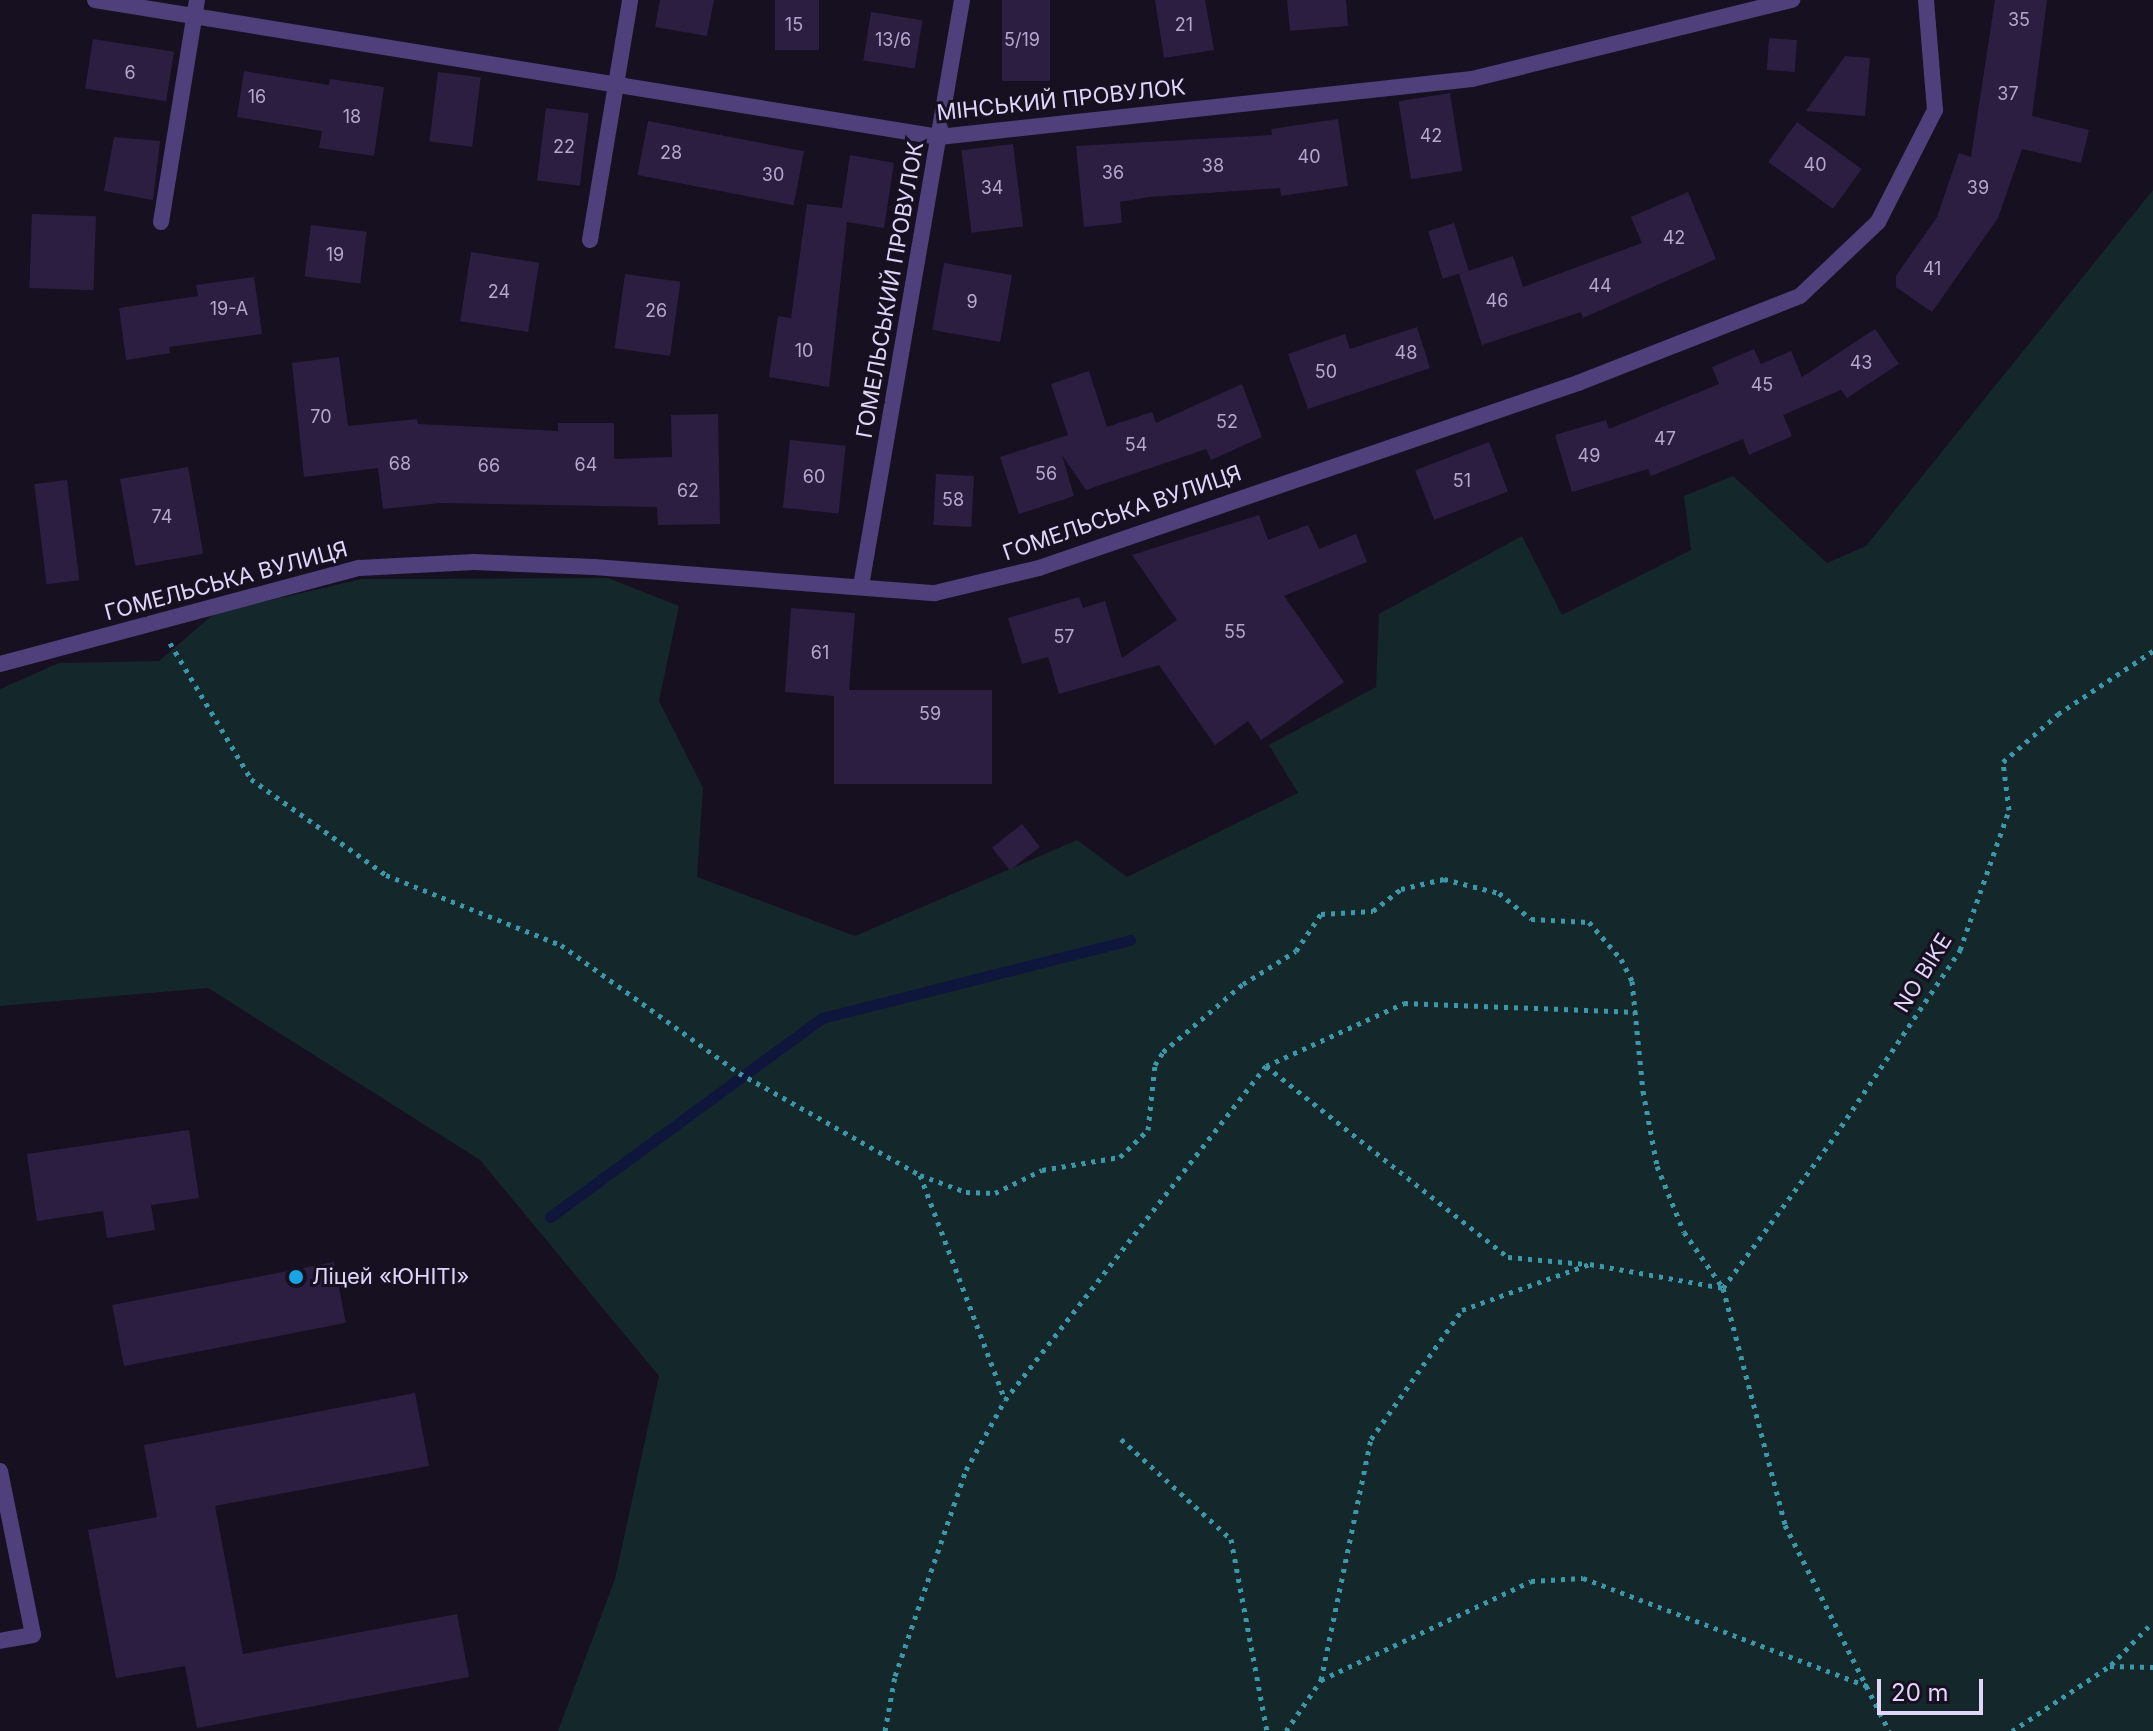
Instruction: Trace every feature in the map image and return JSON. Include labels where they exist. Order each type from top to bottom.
[{"type":"street","name":"МІНСЬКИЙ ПРОВУЛОК","points":[[95,0],[196,8],[616,85],[939,137],[1472,79],[1792,0]]},
{"type":"street","points":[[590,240],[630,0]]},
{"type":"street","name":"ГОМЕЛЬСЬКИЙ ПРОВУЛОК","points":[[861,586],[962,0]]},
{"type":"street","name":"ГОМЕЛЬСЬКА ВУЛИЦЯ","points":[[0,664],[359,568],[474,562],[935,593],[1039,568],[1578,383],[1800,296],[1878,222],[1935,110],[1926,0]]},
{"type":"street","points":[[161,222],[196,8]]},
{"type":"street","points":[[0,1471],[33,1635],[0,1641]]},
{"type":"path","points":[[157,622],[251,779],[386,875],[561,945],[739,1073],[920,1175],[966,1192],[995,1193],[1042,1170],[1120,1157],[1148,1130],[1155,1065],[1184,1031],[1296,951],[1321,914],[1379,909],[1401,889],[1444,879],[1491,889],[1531,919],[1589,922],[1629,972],[1637,1012],[1643,1091],[1657,1166],[1684,1232],[1723,1288],[1785,1525],[1869,1686],[1889,1731]]},
{"type":"path","name":"NO BIKE","points":[[1723,1288],[1830,1143],[1960,950],[2009,810],[2003,762],[2058,714],[2153,651]]},
{"type":"path","points":[[885,1731],[895,1676],[966,1470],[1005,1400],[1266,1066],[1404,1003],[1637,1012]]},
{"type":"path","points":[[1266,1066],[1508,1257],[1590,1264],[1723,1288]]},
{"type":"path","points":[[920,1175],[1005,1400]]},
{"type":"path","points":[[1286,1731],[1321,1680],[1371,1439],[1462,1310],[1590,1264]]},
{"type":"path","points":[[1121,1439],[1231,1539],[1267,1731]]},
{"type":"path","points":[[1321,1680],[1531,1581],[1583,1578],[1869,1686]]},
{"type":"path","points":[[2012,1731],[2110,1666],[2153,1622]]},
{"type":"path","points":[[2110,1666],[2153,1667]]},
{"type":"green space","points":[[2153,190],[2153,1731],[558,1731],[615,1579],[659,1376],[480,1160],[208,988],[0,1006],[0,689],[59,663],[159,661],[215,613],[362,579],[608,578],[679,606],[659,701],[703,788],[697,877],[855,936],[1077,840],[1127,877],[1298,793],[1269,745],[1376,687],[1379,614],[1522,536],[1562,615],[1691,550],[1684,496],[1733,476],[1827,563],[1866,546]]},
{"type":"building","points":[[660,0],[714,0],[707,36],[655,27]]},
{"type":"building","points":[[775,0],[819,0],[819,50],[775,50]]},
{"type":"building","points":[[1002,0],[1050,0],[1050,81],[1002,81]]},
{"type":"building","points":[[1155,0],[1205,0],[1214,50],[1164,58]]},
{"type":"building","points":[[1287,0],[1346,0],[1348,26],[1290,31]]},
{"type":"building","points":[[1995,0],[2047,0],[2032,116],[2089,130],[2081,163],[2022,149],[1998,218],[1932,312],[1896,287],[1896,276],[1937,217],[1959,153],[1971,157]]},
{"type":"building","points":[[871,12],[922,20],[915,69],[863,60]]},
{"type":"building","points":[[1769,38],[1797,40],[1795,72],[1767,70]]},
{"type":"building","points":[[93,39],[174,52],[166,101],[85,88]]},
{"type":"building","points":[[1845,56],[1870,58],[1865,116],[1806,111]]},
{"type":"building","points":[[244,71],[329,85],[330,79],[384,87],[374,156],[319,148],[322,131],[237,117]]},
{"type":"building","points":[[438,72],[481,77],[472,147],[429,141]]},
{"type":"building","points":[[1450,93],[1462,171],[1411,179],[1399,101]]},
{"type":"building","points":[[546,108],[589,113],[580,186],[537,180]]},
{"type":"building","points":[[1338,119],[1348,186],[1281,196],[1280,188],[1149,197],[1120,202],[1122,223],[1084,227],[1076,146],[1272,135],[1271,129]]},
{"type":"building","points":[[648,121],[804,151],[794,205],[638,175]]},
{"type":"building","points":[[1797,122],[1862,169],[1833,209],[1768,162]]},
{"type":"building","points":[[114,137],[160,141],[153,200],[104,191]]},
{"type":"building","points":[[1013,144],[1023,226],[972,233],[961,150]]},
{"type":"building","points":[[850,155],[894,163],[884,228],[847,222],[829,387],[769,377],[778,316],[791,318],[807,204],[842,208]]},
{"type":"building","points":[[1688,192],[1716,259],[1583,318],[1581,312],[1482,345],[1459,274],[1513,256],[1523,287],[1642,243],[1631,217]]},
{"type":"building","points":[[32,214],[96,216],[93,290],[29,288]]},
{"type":"building","points":[[1454,223],[1469,271],[1443,279],[1428,231]]},
{"type":"building","points":[[311,225],[367,232],[360,283],[305,277]]},
{"type":"building","points":[[471,252],[539,263],[528,332],[460,321]]},
{"type":"building","points":[[944,263],[1012,275],[1000,342],[932,330]]},
{"type":"building","points":[[625,274],[680,282],[670,356],[615,348]]},
{"type":"building","points":[[254,277],[262,334],[169,347],[170,353],[126,360],[119,308],[198,296],[196,285]]},
{"type":"building","points":[[1417,327],[1430,368],[1308,409],[1288,354],[1345,334],[1350,349]]},
{"type":"building","points":[[1875,329],[1899,364],[1847,398],[1841,390],[1783,415],[1792,436],[1749,455],[1743,439],[1651,476],[1648,469],[1572,492],[1555,435],[1606,420],[1609,429],[1719,384],[1712,367],[1754,349],[1761,364],[1791,351],[1802,377]]},
{"type":"building","points":[[339,357],[348,426],[417,419],[418,424],[558,431],[558,423],[614,423],[614,459],[672,457],[671,415],[718,414],[720,524],[658,525],[657,507],[441,503],[383,509],[378,468],[304,477],[292,363]]},
{"type":"building","points":[[1089,371],[1107,427],[1152,412],[1156,423],[1242,384],[1262,437],[1211,460],[1206,449],[1086,490],[1062,455],[1074,496],[1019,514],[1000,457],[1068,435],[1051,384]]},
{"type":"building","points":[[790,440],[846,446],[839,513],[783,508]]},
{"type":"building","points":[[1489,442],[1508,491],[1434,520],[1415,470]]},
{"type":"building","points":[[188,467],[203,554],[135,566],[120,479]]},
{"type":"building","points":[[936,474],[974,476],[971,527],[933,525]]},
{"type":"building","points":[[67,480],[79,580],[47,584],[34,484]]},
{"type":"building","points":[[1259,515],[1268,540],[1308,525],[1319,549],[1356,534],[1367,562],[1284,596],[1344,682],[1261,740],[1248,721],[1215,745],[1159,665],[1059,694],[1048,657],[1022,664],[1008,618],[1079,597],[1083,608],[1105,601],[1122,658],[1177,620],[1132,555]]},
{"type":"building","points":[[791,608],[855,613],[849,690],[992,690],[992,784],[834,784],[834,696],[785,692]]},
{"type":"building","points":[[1022,824],[1040,847],[1010,870],[992,847]]},
{"type":"building","points":[[189,1130],[199,1198],[151,1205],[155,1230],[107,1238],[103,1211],[37,1221],[27,1154]]},
{"type":"building","points":[[334,1262],[346,1323],[124,1366],[112,1305]]},
{"type":"building","points":[[415,1393],[429,1466],[215,1506],[243,1654],[457,1614],[469,1677],[197,1728],[185,1666],[116,1678],[88,1530],[157,1517],[144,1445]]},
{"type":"waterway","points":[[550,1217],[822,1018],[1130,940]]},
{"type":"place","name":"Ліцей «ЮНІТІ»","points":[[296,1277]]}]
